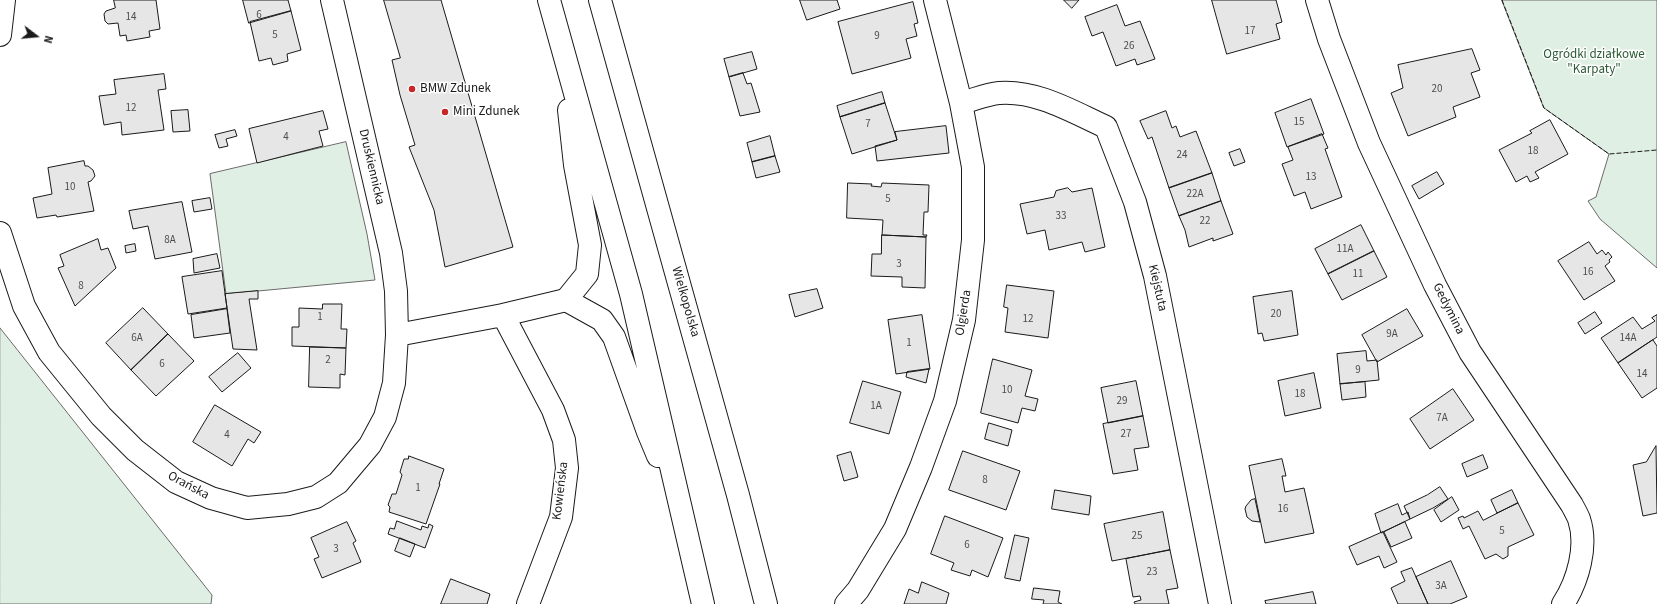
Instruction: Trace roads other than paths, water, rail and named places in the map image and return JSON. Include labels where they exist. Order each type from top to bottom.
[{"type":"street","points":[[0,35],[4,0]]},
{"type":"street","name":"Druskiennicka","points":[[332,0],[391,253],[396,291],[397,335]]},
{"type":"street","points":[[549,0],[631,294],[703,604]]},
{"type":"street","name":"Wielkopolska","points":[[600,0],[730,464],[766,604]]},
{"type":"street","name":"Olgierda","points":[[846,604],[858,590],[895,529],[921,467],[945,401],[964,320],[973,240],[973,167],[961,103],[935,0]]},
{"type":"street","name":"Gedymina","points":[[1318,0],[1329,38],[1369,143],[1435,285],[1470,352],[1572,505],[1579,519],[1582,535],[1581,553],[1577,574],[1563,604]]},
{"type":"street","points":[[397,335],[503,315],[566,300],[587,274],[590,245],[575,165],[561,42]]},
{"type":"street","name":"Kiejstuta","points":[[961,103],[999,93],[1019,94],[1041,98],[1106,127],[1135,202],[1155,276],[1220,604]]},
{"type":"street","name":"Orańska","points":[[0,233],[24,306],[46,346],[101,416],[134,450],[176,482],[211,498],[247,508],[288,504],[316,497],[338,483],[370,445],[385,417],[394,384],[397,335]]},
{"type":"street","points":[[566,300],[602,320],[614,338],[648,432],[682,511]]},
{"type":"street","name":"Kowieńska","points":[[503,315],[553,410],[564,440],[567,468],[561,517],[528,604]]},
{"type":"place","name":"BMW Zdunek","points":[[412,89]]},
{"type":"place","name":"Mini Zdunek","points":[[445,112]]},
{"type":"park label","name":"Ogródki działkowe \"Karpaty\"","points":[[1594,62]]}]
